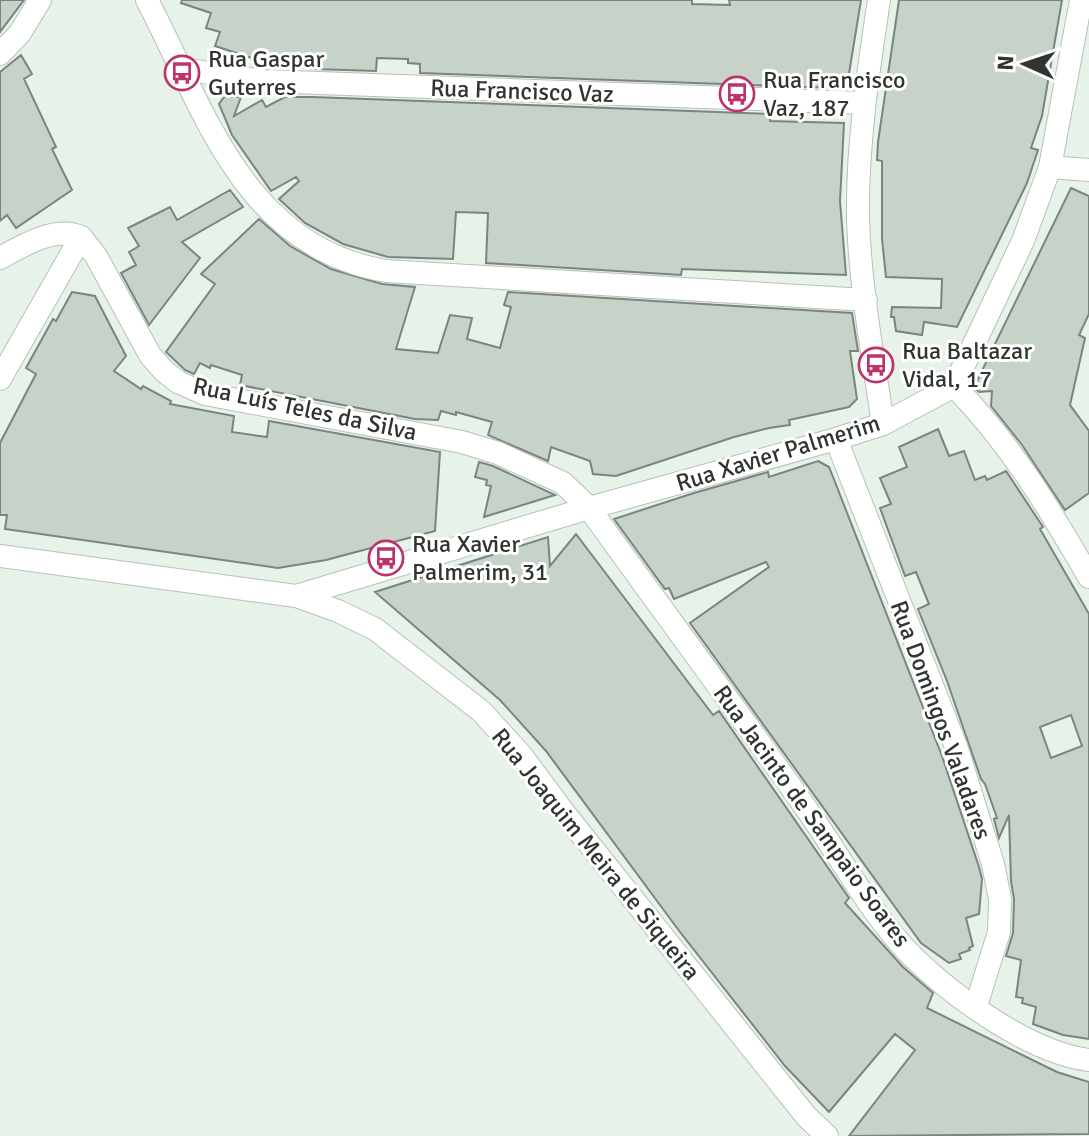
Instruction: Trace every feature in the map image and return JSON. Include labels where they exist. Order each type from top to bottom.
[{"type":"street","points":[[0,54],[20,33],[40,0]]},
{"type":"street","points":[[147,0],[210,129],[254,196],[283,225],[342,260],[386,271],[866,300]]},
{"type":"street","points":[[879,0],[864,103],[858,209],[866,300],[883,424]]},
{"type":"street","points":[[1081,0],[1050,167],[1023,241],[954,386],[986,419],[1020,462],[1089,577]]},
{"type":"street","name":"Rua Francisco Vaz","points":[[182,69],[264,81],[864,103]]},
{"type":"street","points":[[1050,167],[1089,170]]},
{"type":"street","points":[[0,258],[45,237],[65,233],[81,237],[0,379]]},
{"type":"street","name":"Rua Luís Teles da Silva","points":[[81,237],[96,256],[150,355],[178,382],[205,394],[406,430],[498,453],[563,483],[589,508]]},
{"type":"street","name":"Rua Xavier Palmerim","points":[[296,596],[883,424],[954,386]]},
{"type":"street","name":"Rua Domingos Valadares","points":[[836,439],[957,749],[993,864],[1000,899],[999,932],[976,1006]]},
{"type":"street","name":"Rua Jacinto de Sampaio Soares","points":[[589,508],[911,955],[936,977],[1033,1044],[1067,1057],[1089,1060]]},
{"type":"street","name":"Rua Joaquim Meira de Siqueira","points":[[0,556],[296,596],[375,629],[481,711],[522,756],[806,1116],[827,1136]]},
{"type":"building","points":[[0,0],[24,0],[0,32]]},
{"type":"building","points":[[182,0],[692,0],[692,4],[730,5],[729,0],[861,0],[847,86],[835,88],[420,73],[420,64],[408,63],[408,59],[377,58],[376,71],[314,69],[258,60],[215,46],[220,32],[206,28],[211,13],[181,3]]},
{"type":"building","points":[[899,0],[1062,0],[1042,116],[1031,148],[1038,150],[1027,183],[957,327],[924,322],[922,335],[896,331],[894,317],[891,317],[892,307],[941,308],[942,279],[886,277],[882,239],[882,161],[877,160],[878,142]]},
{"type":"building","points":[[21,55],[32,74],[24,79],[72,190],[16,228],[7,215],[0,221],[0,72]]},
{"type":"building","points":[[224,97],[241,97],[234,116],[262,100],[266,107],[285,97],[312,97],[770,114],[770,121],[844,123],[840,201],[846,275],[682,269],[681,275],[486,263],[488,213],[456,212],[453,259],[388,257],[343,244],[305,223],[279,199],[299,181],[296,177],[271,191],[232,135],[219,104]]},
{"type":"building","points":[[1071,188],[1089,196],[1089,314],[1079,335],[1085,338],[1070,405],[1089,431],[1089,493],[1065,510],[1022,445],[991,406],[992,391],[979,392],[974,387]]},
{"type":"building","points":[[230,190],[243,207],[182,242],[200,258],[149,325],[121,273],[136,265],[129,252],[139,246],[128,228],[170,207],[177,220]]},
{"type":"building","points":[[259,219],[290,246],[331,269],[382,284],[415,287],[396,349],[438,353],[450,315],[472,318],[467,339],[500,348],[511,307],[504,305],[508,292],[852,313],[858,351],[850,351],[857,399],[849,407],[789,420],[790,425],[734,437],[616,476],[593,474],[590,461],[551,447],[548,461],[488,435],[492,422],[456,412],[456,415],[441,411],[438,420],[415,419],[240,385],[242,375],[211,365],[210,368],[200,363],[194,374],[185,370],[166,352],[215,284],[201,274]]},
{"type":"building","points":[[72,292],[95,296],[126,356],[114,371],[141,389],[143,386],[171,401],[170,404],[234,416],[232,432],[267,437],[269,421],[440,452],[435,531],[326,560],[278,568],[5,529],[7,515],[0,515],[0,443],[36,374],[26,368]]},
{"type":"building","points":[[938,429],[949,456],[964,451],[975,480],[985,476],[987,480],[1006,471],[1043,527],[1040,529],[1089,614],[1089,1039],[1063,1035],[1033,1024],[1036,1007],[1022,1003],[1023,998],[1016,997],[1021,960],[1006,956],[1013,933],[1014,899],[1009,815],[999,838],[994,819],[997,818],[985,784],[918,609],[929,604],[916,572],[905,576],[880,508],[891,504],[880,478],[907,467],[899,447]],"holes":[[[1071,715],[1082,746],[1051,758],[1040,727]]]},
{"type":"building","points":[[818,461],[829,467],[835,482],[942,756],[979,867],[982,879],[979,914],[966,918],[973,946],[959,954],[961,959],[949,963],[921,943],[690,623],[769,567],[766,562],[674,599],[669,588],[665,589],[614,519],[694,493],[768,472],[769,477]]},
{"type":"building","points":[[479,462],[555,495],[484,517],[491,486],[486,485],[487,480],[475,477]]},
{"type":"building","points":[[576,534],[713,715],[719,711],[849,898],[845,903],[903,967],[933,993],[927,1008],[1057,1072],[1089,1082],[1089,1134],[849,1136],[915,1050],[895,1034],[829,1112],[785,1066],[680,932],[546,751],[500,700],[375,592],[548,537],[550,566]]},
{"type":"place","name":"Rua Gaspar Guterres","points":[[182,73]]},
{"type":"place","name":"Rua Francisco Vaz, 187","points":[[737,94]]},
{"type":"place","name":"Rua Baltazar Vidal, 17","points":[[876,365]]},
{"type":"place","name":"Rua Xavier Palmerim, 31","points":[[386,558]]}]
